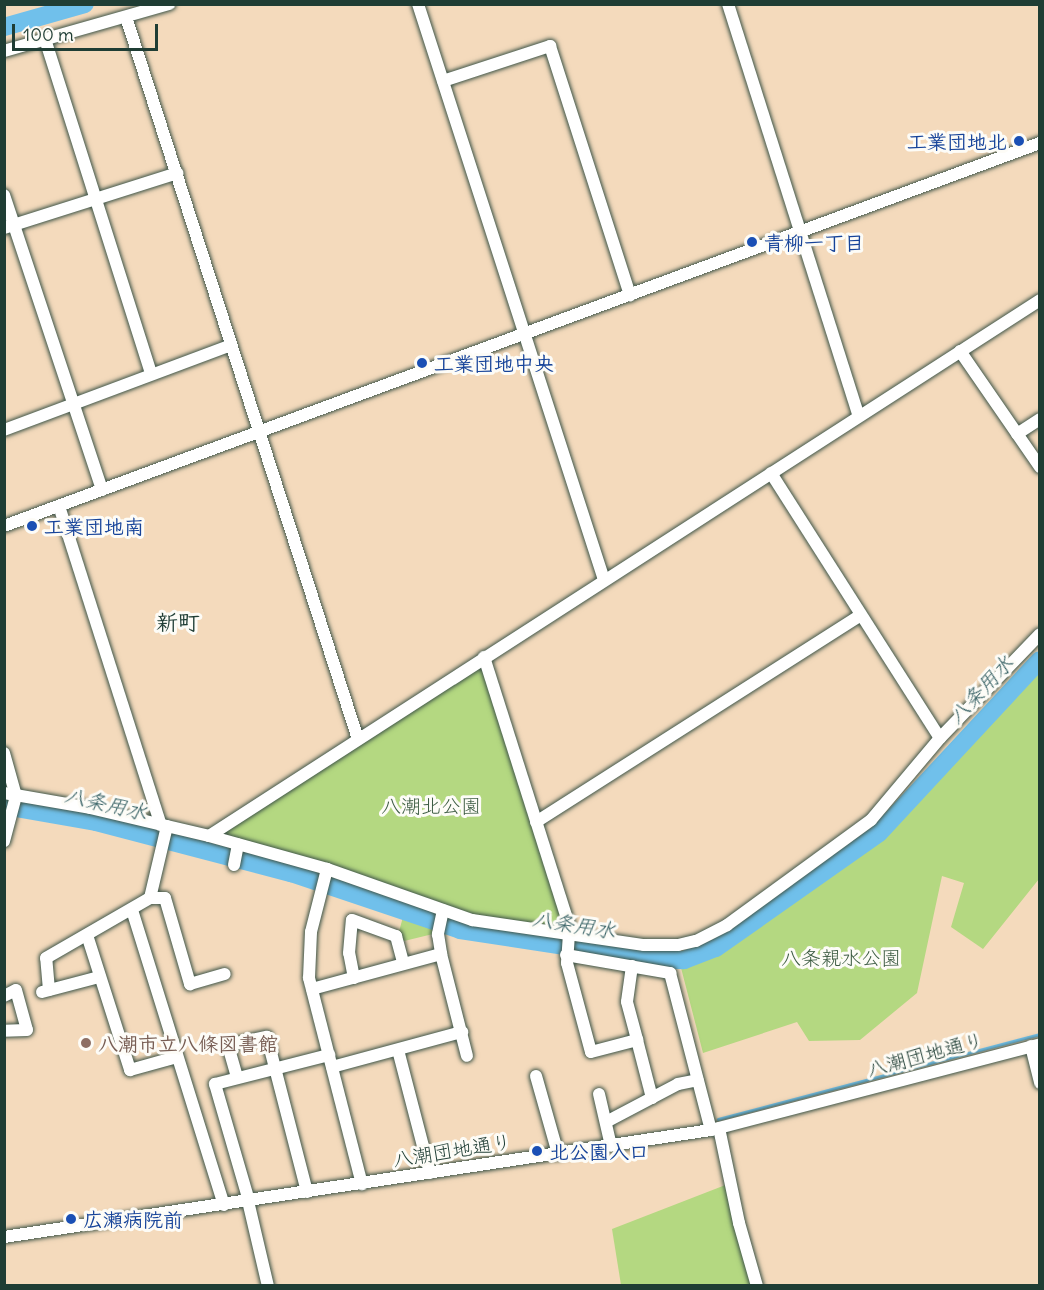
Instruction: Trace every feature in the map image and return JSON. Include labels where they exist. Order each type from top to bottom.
[{"type":"street","points":[[4,51],[168,4]]},
{"type":"street","points":[[418,4],[604,580]]},
{"type":"street","points":[[728,4],[859,416]]},
{"type":"street","points":[[126,17],[358,739]]},
{"type":"street","points":[[45,39],[151,374]]},
{"type":"street","points":[[443,81],[550,46],[630,295]]},
{"type":"street","points":[[4,526],[1040,143]]},
{"type":"street","points":[[9,227],[177,173]]},
{"type":"street","points":[[4,195],[9,227],[102,490]]},
{"type":"street","points":[[209,836],[1040,300]]},
{"type":"street","points":[[4,430],[231,345]]},
{"type":"street","points":[[960,351],[1040,467]]},
{"type":"street","points":[[1017,434],[1040,419]]},
{"type":"street","points":[[771,473],[940,738]]},
{"type":"street","points":[[59,506],[164,828],[150,898]]},
{"type":"street","points":[[536,822],[861,615]]},
{"type":"street","points":[[10,795],[209,836],[238,848],[326,872],[472,920],[659,946],[711,935],[871,820],[940,738],[1040,634]]},
{"type":"street","points":[[484,657],[570,934],[566,953],[591,1053],[637,1040]]},
{"type":"street","points":[[4,753],[10,795],[4,842]]},
{"type":"street","points":[[234,865],[238,848]]},
{"type":"street","points":[[326,872],[318,897],[309,949],[312,988],[362,1184]]},
{"type":"street","points":[[99,977],[45,991],[46,958],[150,898],[165,898],[190,984],[225,974]]},
{"type":"street","points":[[132,910],[224,1204]]},
{"type":"street","points":[[443,910],[438,934],[441,954],[467,1056]]},
{"type":"street","points":[[354,978],[349,953],[352,920],[396,936],[403,963]]},
{"type":"street","points":[[87,935],[130,1070],[177,1057]]},
{"type":"street","points":[[566,953],[670,973],[757,1286]]},
{"type":"street","points":[[312,988],[441,954]]},
{"type":"street","points":[[632,966],[627,1002],[652,1098]]},
{"type":"street","points":[[4,996],[16,990],[27,1030],[4,1031]]},
{"type":"street","points":[[268,1286],[248,1201],[214,1084],[276,1069],[398,1050],[462,1032]]},
{"type":"street","points":[[237,1077],[228,1046],[267,1036],[307,1192]]},
{"type":"street","points":[[1035,1045],[1040,1083]]},
{"type":"street","name":"八潮団地通り","points":[[4,1237],[715,1129],[1035,1045]]},
{"type":"street","points":[[398,1050],[430,1173]]},
{"type":"street","points":[[537,1076],[558,1154]]},
{"type":"street","points":[[606,1122],[678,1084],[698,1080]]},
{"type":"street","points":[[599,1094],[612,1146]]},
{"type":"green space","name":"八潮北公園","points":[[482,660],[566,931],[471,916],[217,835]]},
{"type":"green space","name":"八条親水公園","points":[[1039,667],[1039,879],[983,949],[951,927],[964,883],[942,876],[917,993],[860,1040],[809,1041],[797,1022],[703,1053],[680,964],[718,950],[888,828]]},
{"type":"green space","points":[[404,913],[439,923],[437,933],[396,943]]},
{"type":"green space","points":[[728,1184],[754,1285],[621,1285],[612,1229]]},
{"type":"waterway","points":[[4,27],[85,4]]},
{"type":"waterway","name":"八条用水","points":[[4,806],[96,822],[291,873],[460,930],[650,959],[684,960],[716,948],[879,833],[1040,660]]},
{"type":"waterway","points":[[718,1119],[1040,1034]]},
{"type":"place","name":"工業団地北","points":[[1019,141]]},
{"type":"place","name":"青柳一丁目","points":[[752,242]]},
{"type":"place","name":"工業団地中央","points":[[422,363]]},
{"type":"place","name":"工業団地南","points":[[32,526]]},
{"type":"place","name":"八潮市立八條図書館","points":[[86,1043]]},
{"type":"place","name":"北公園入口","points":[[537,1151]]},
{"type":"place","name":"広瀬病院前","points":[[71,1219]]},
{"type":"district","name":"新町","points":[[178,623]]}]
